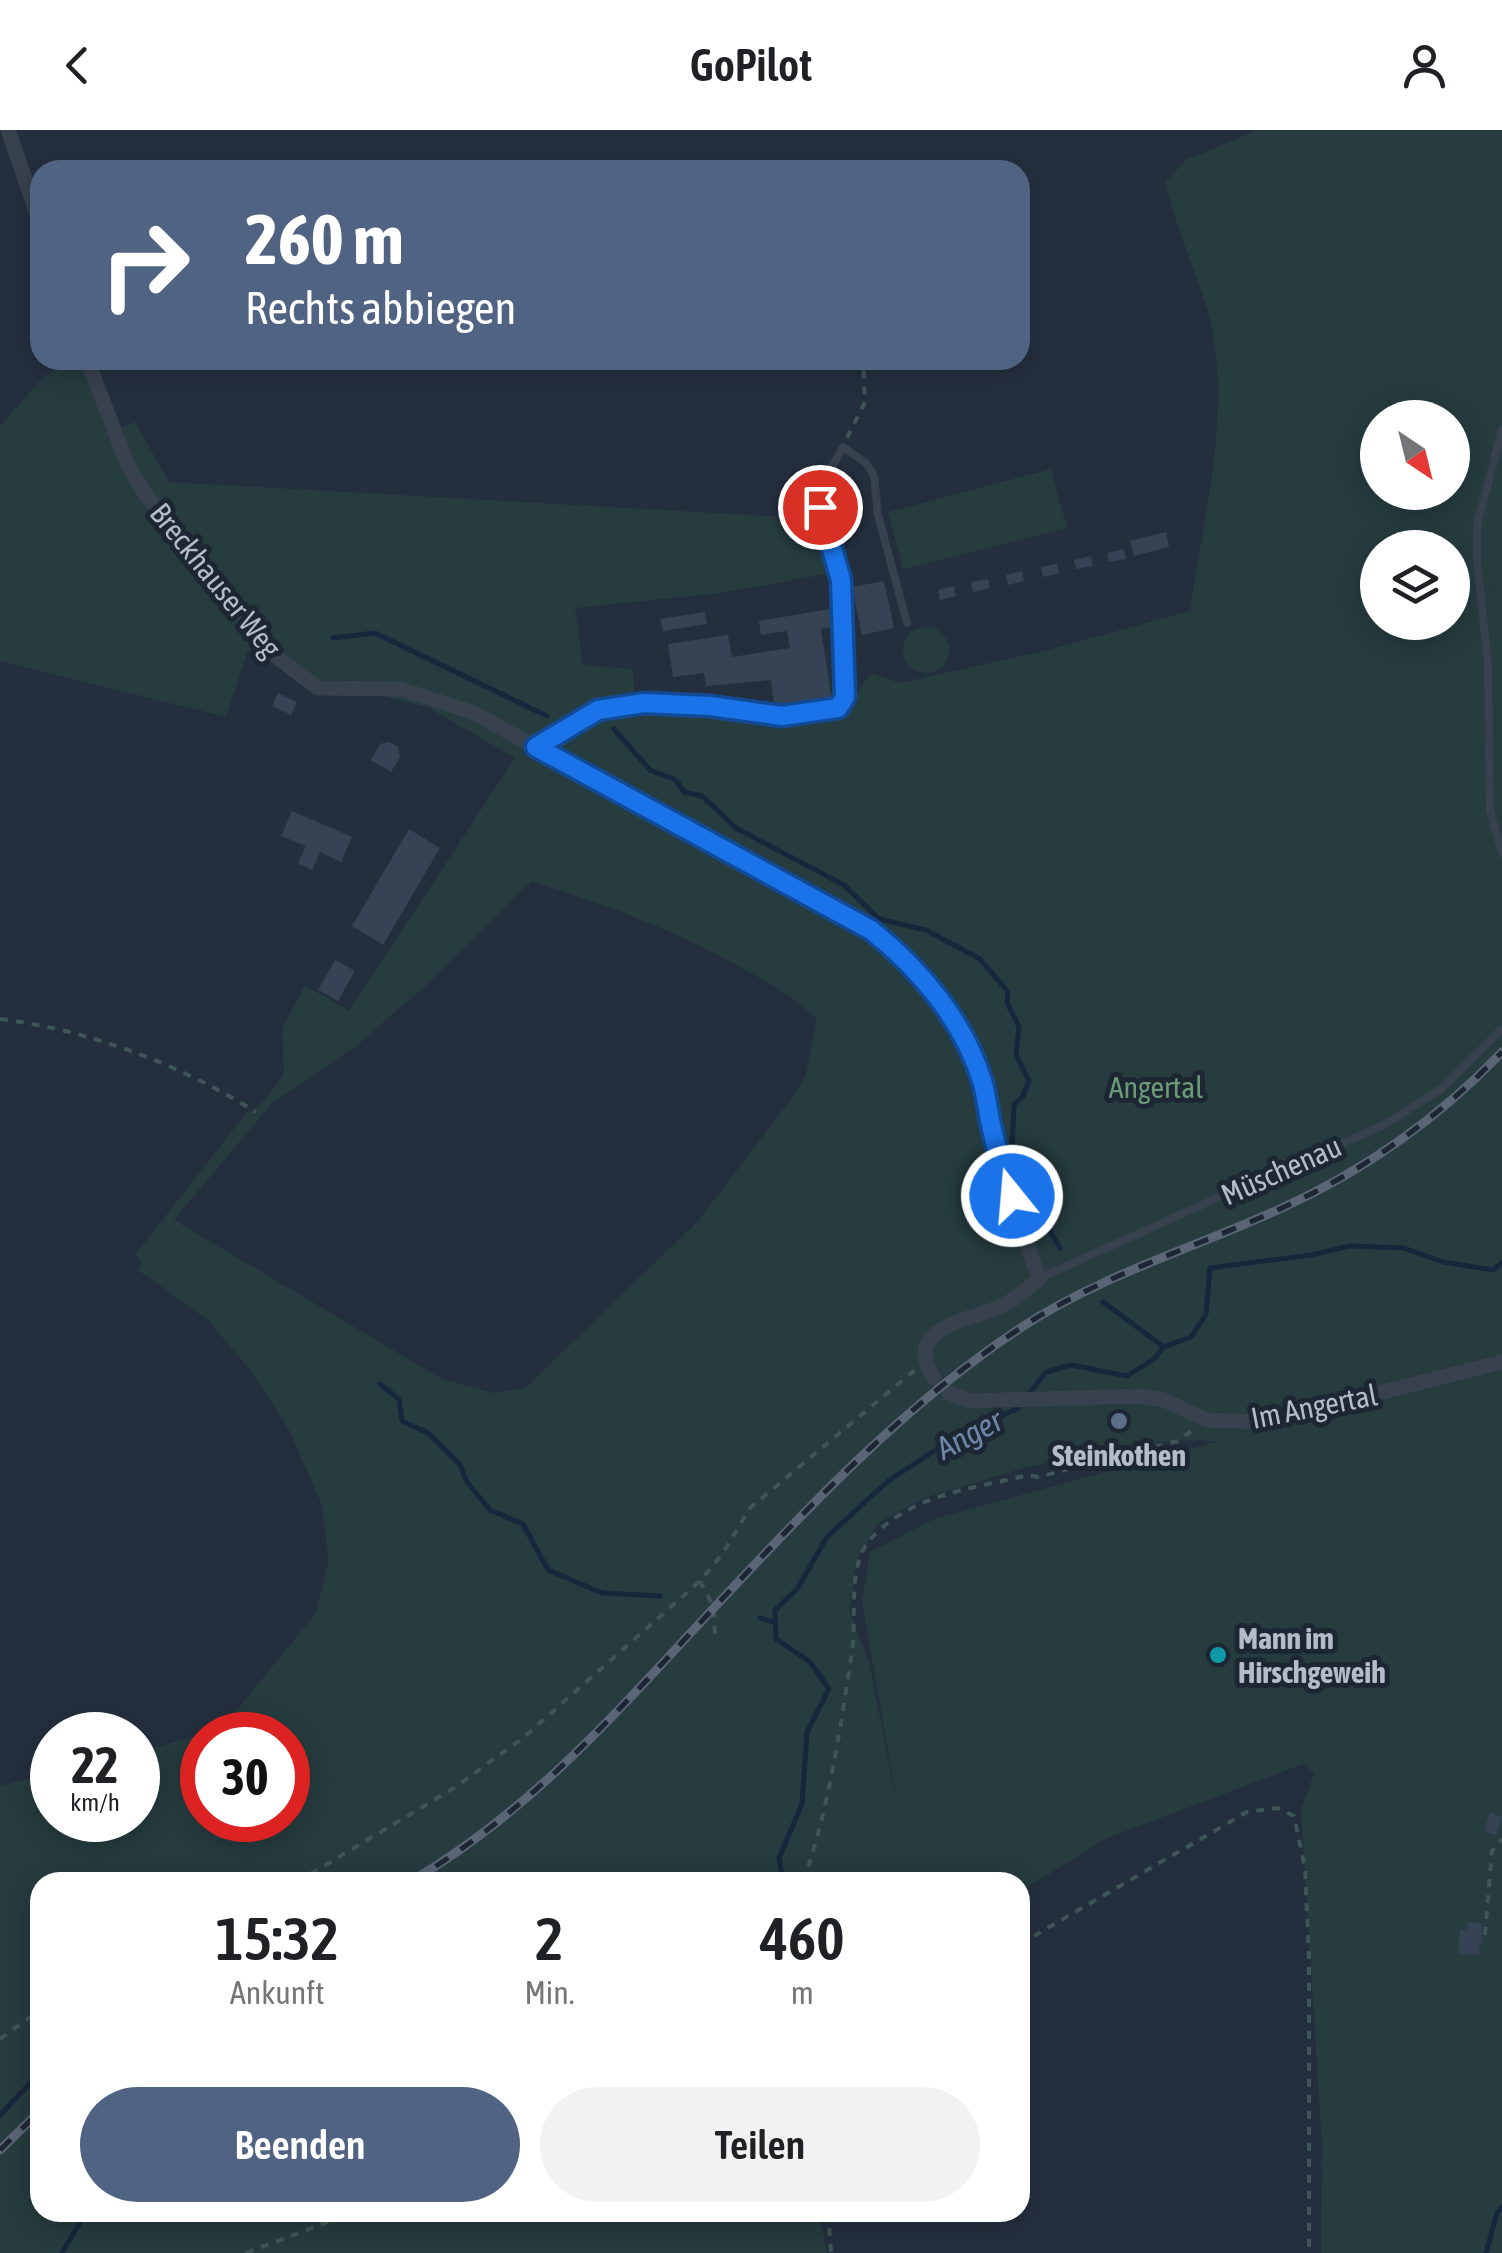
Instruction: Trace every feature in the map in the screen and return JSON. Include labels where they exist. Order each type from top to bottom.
[{"type":"street","points":[[8,130],[30,193]]},
{"type":"street","name":"Breckhauser Weg","points":[[91,370],[117,445],[146,496],[272,654],[290,669],[318,688],[401,689],[474,714],[871,930],[914,968],[946,1010],[972,1056],[983,1084],[999,1158],[1039,1279]]},
{"type":"street","points":[[934,1378],[927,1360],[928,1345],[941,1328],[1005,1305],[1039,1279]]},
{"type":"street","name":"Im Angertal","points":[[949,1393],[970,1401],[1152,1397],[1182,1406],[1206,1420],[1264,1422],[1502,1362]]},
{"type":"lane","points":[[1502,430],[1477,525],[1488,664],[1490,810],[1502,853]]},
{"type":"lane","points":[[536,747],[598,710],[644,703],[710,706],[782,716],[838,708],[845,697],[841,580],[820,507],[821,486],[843,447],[866,463],[874,476],[878,515],[908,623]]},
{"type":"lane","name":"Müschenau","points":[[1039,1279],[1288,1161],[1384,1125],[1441,1089],[1502,1029]]},
{"type":"path","points":[[843,447],[864,402],[863,370]]},
{"type":"path","points":[[0,1019],[48,1025],[133,1051],[256,1112]]},
{"type":"path","points":[[314,1872],[454,1788],[509,1748],[700,1581],[723,1553],[750,1508],[927,1360]]},
{"type":"path","points":[[806,1872],[827,1800],[853,1646],[855,1582],[866,1544],[892,1519],[923,1500],[1028,1475],[1038,1477],[1178,1441],[1206,1420]]},
{"type":"path","points":[[700,1581],[714,1608],[715,1638]]},
{"type":"path","points":[[1030,1938],[1247,1812],[1278,1808],[1294,1816],[1306,1868],[1310,2253]]},
{"type":"path","points":[[1485,1935],[1492,1851],[1502,1839]]},
{"type":"path","points":[[0,2039],[30,2017]]},
{"type":"path","points":[[308,2222],[312,2229]]},
{"type":"path","points":[[246,2253],[329,2222]]},
{"type":"path","points":[[829,2222],[832,2253]]},
{"type":"green space","name":"Angertal","points":[[1258,130],[1502,130],[1502,2253],[1321,2253],[1322,2144],[1301,1810],[1314,1773],[1303,1764],[1105,1839],[1030,1886],[1030,1872],[30,1872],[30,2222],[821,2222],[827,2253],[0,2253],[0,1786],[30,1778],[30,1842],[160,1842],[160,1746],[180,1741],[180,1842],[310,1842],[310,1712],[235,1712],[316,1613],[329,1561],[322,1505],[289,1430],[255,1376],[208,1320],[138,1270],[143,1262],[135,1255],[247,1112],[259,1107],[284,1074],[282,1028],[305,985],[349,1011],[515,758],[427,707],[315,679],[266,638],[247,653],[226,717],[0,661],[0,426],[53,370],[85,370],[107,434],[135,422],[169,482],[786,517],[802,506],[815,513],[832,573],[720,593],[575,608],[583,665],[633,669],[635,712],[730,717],[746,723],[835,717],[871,673],[900,683],[1048,650],[1190,611],[1213,470],[1217,364],[1202,292],[1165,182],[1186,160]],"holes":[[[532,881],[615,910],[720,956],[775,987],[817,1019],[806,1074],[798,1090],[698,1221],[525,1388],[493,1393],[442,1379],[174,1220],[272,1103],[356,1046],[423,988]],[[1179,1440],[1219,1441],[934,1519],[870,1552],[862,1602],[900,1819],[869,1662],[850,1613],[856,1563],[877,1524],[921,1499],[1027,1467]]]},
{"type":"green space","points":[[1051,469],[1067,528],[903,569],[888,512]]},
{"type":"green space","points":[[926,627],[942,634],[949,650],[942,666],[926,673],[910,666],[903,650],[910,634]]},
{"type":"building","points":[[1166,532],[1169,547],[1134,556],[1130,541]]},
{"type":"building","points":[[1124,549],[1126,559],[1109,562],[1107,553]]},
{"type":"building","points":[[1091,556],[1093,566],[1076,569],[1074,560]]},
{"type":"building","points":[[1057,564],[1059,573],[1043,577],[1041,567]]},
{"type":"building","points":[[1022,571],[1024,581],[1008,585],[1006,575]]},
{"type":"building","points":[[988,579],[990,588],[973,592],[971,582]]},
{"type":"building","points":[[884,581],[894,628],[862,635],[852,587]]},
{"type":"building","points":[[954,586],[956,596],[940,600],[938,590]]},
{"type":"building","points":[[830,609],[833,627],[821,629],[832,701],[775,711],[771,680],[706,686],[704,673],[673,677],[668,644],[728,635],[732,657],[790,648],[787,631],[761,635],[759,621]]},
{"type":"building","points":[[705,612],[707,624],[663,631],[660,619]]},
{"type":"building","points":[[278,693],[297,702],[291,715],[272,706]]},
{"type":"building","points":[[389,742],[398,747],[400,757],[391,772],[371,760],[380,744]]},
{"type":"building","points":[[292,811],[352,837],[341,862],[320,852],[312,870],[298,863],[306,846],[281,836]]},
{"type":"building","points":[[409,829],[440,848],[383,945],[352,926]]},
{"type":"building","points":[[335,960],[355,971],[338,1001],[318,990]]},
{"type":"building","points":[[1490,1813],[1502,1817],[1496,1835],[1484,1831]]},
{"type":"building","points":[[1468,1922],[1481,1923],[1483,1944],[1479,1955],[1458,1954],[1460,1930],[1467,1931]]},
{"type":"waterway","points":[[333,638],[375,633],[547,716]]},
{"type":"waterway","points":[[614,729],[650,770],[676,780],[684,792],[702,796],[736,828],[844,885],[879,919],[926,930],[980,959],[1008,992],[1007,1003],[1019,1027],[1016,1055],[1029,1081],[1014,1105],[1012,1150],[1031,1200],[1060,1248]]},
{"type":"waterway","name":"Anger","points":[[781,1872],[779,1858],[802,1804],[807,1732],[829,1689],[810,1662],[776,1639],[775,1610],[797,1589],[827,1537],[888,1481],[968,1429],[1017,1409],[1046,1372],[1071,1365],[1127,1376],[1154,1359],[1164,1347],[1191,1337],[1206,1314],[1210,1268],[1350,1246],[1404,1248],[1443,1262],[1493,1270],[1502,1263]]},
{"type":"waterway","points":[[1103,1302],[1164,1347]]},
{"type":"waterway","points":[[380,1384],[399,1399],[402,1421],[428,1433],[460,1465],[467,1482],[490,1510],[523,1524],[548,1570],[602,1593],[660,1596]]},
{"type":"waterway","points":[[760,1618],[774,1622]]},
{"type":"waterway","points":[[0,2115],[30,2083]]},
{"type":"waterway","points":[[1486,2253],[1502,2207]]},
{"type":"waterway","name":"Anger","points":[[62,2253],[80,2222]]},
{"type":"railway","points":[[426,1872],[495,1824],[570,1758],[820,1497],[897,1424],[979,1357],[1022,1327],[1085,1292],[1282,1208],[1343,1177],[1427,1120],[1502,1052]]},
{"type":"railway","points":[[0,2150],[30,2121]]},
{"type":"place","name":"Steinkothen","points":[[1119,1421]]},
{"type":"place","name":"Mann im Hirschgeweih","points":[[1218,1655]]},
{"type":"route","points":[[820,507],[841,580],[845,697],[838,708],[782,716],[710,706],[644,703],[598,710],[536,747],[871,930],[890,945],[937,996],[972,1056],[1012,1196]]}]
